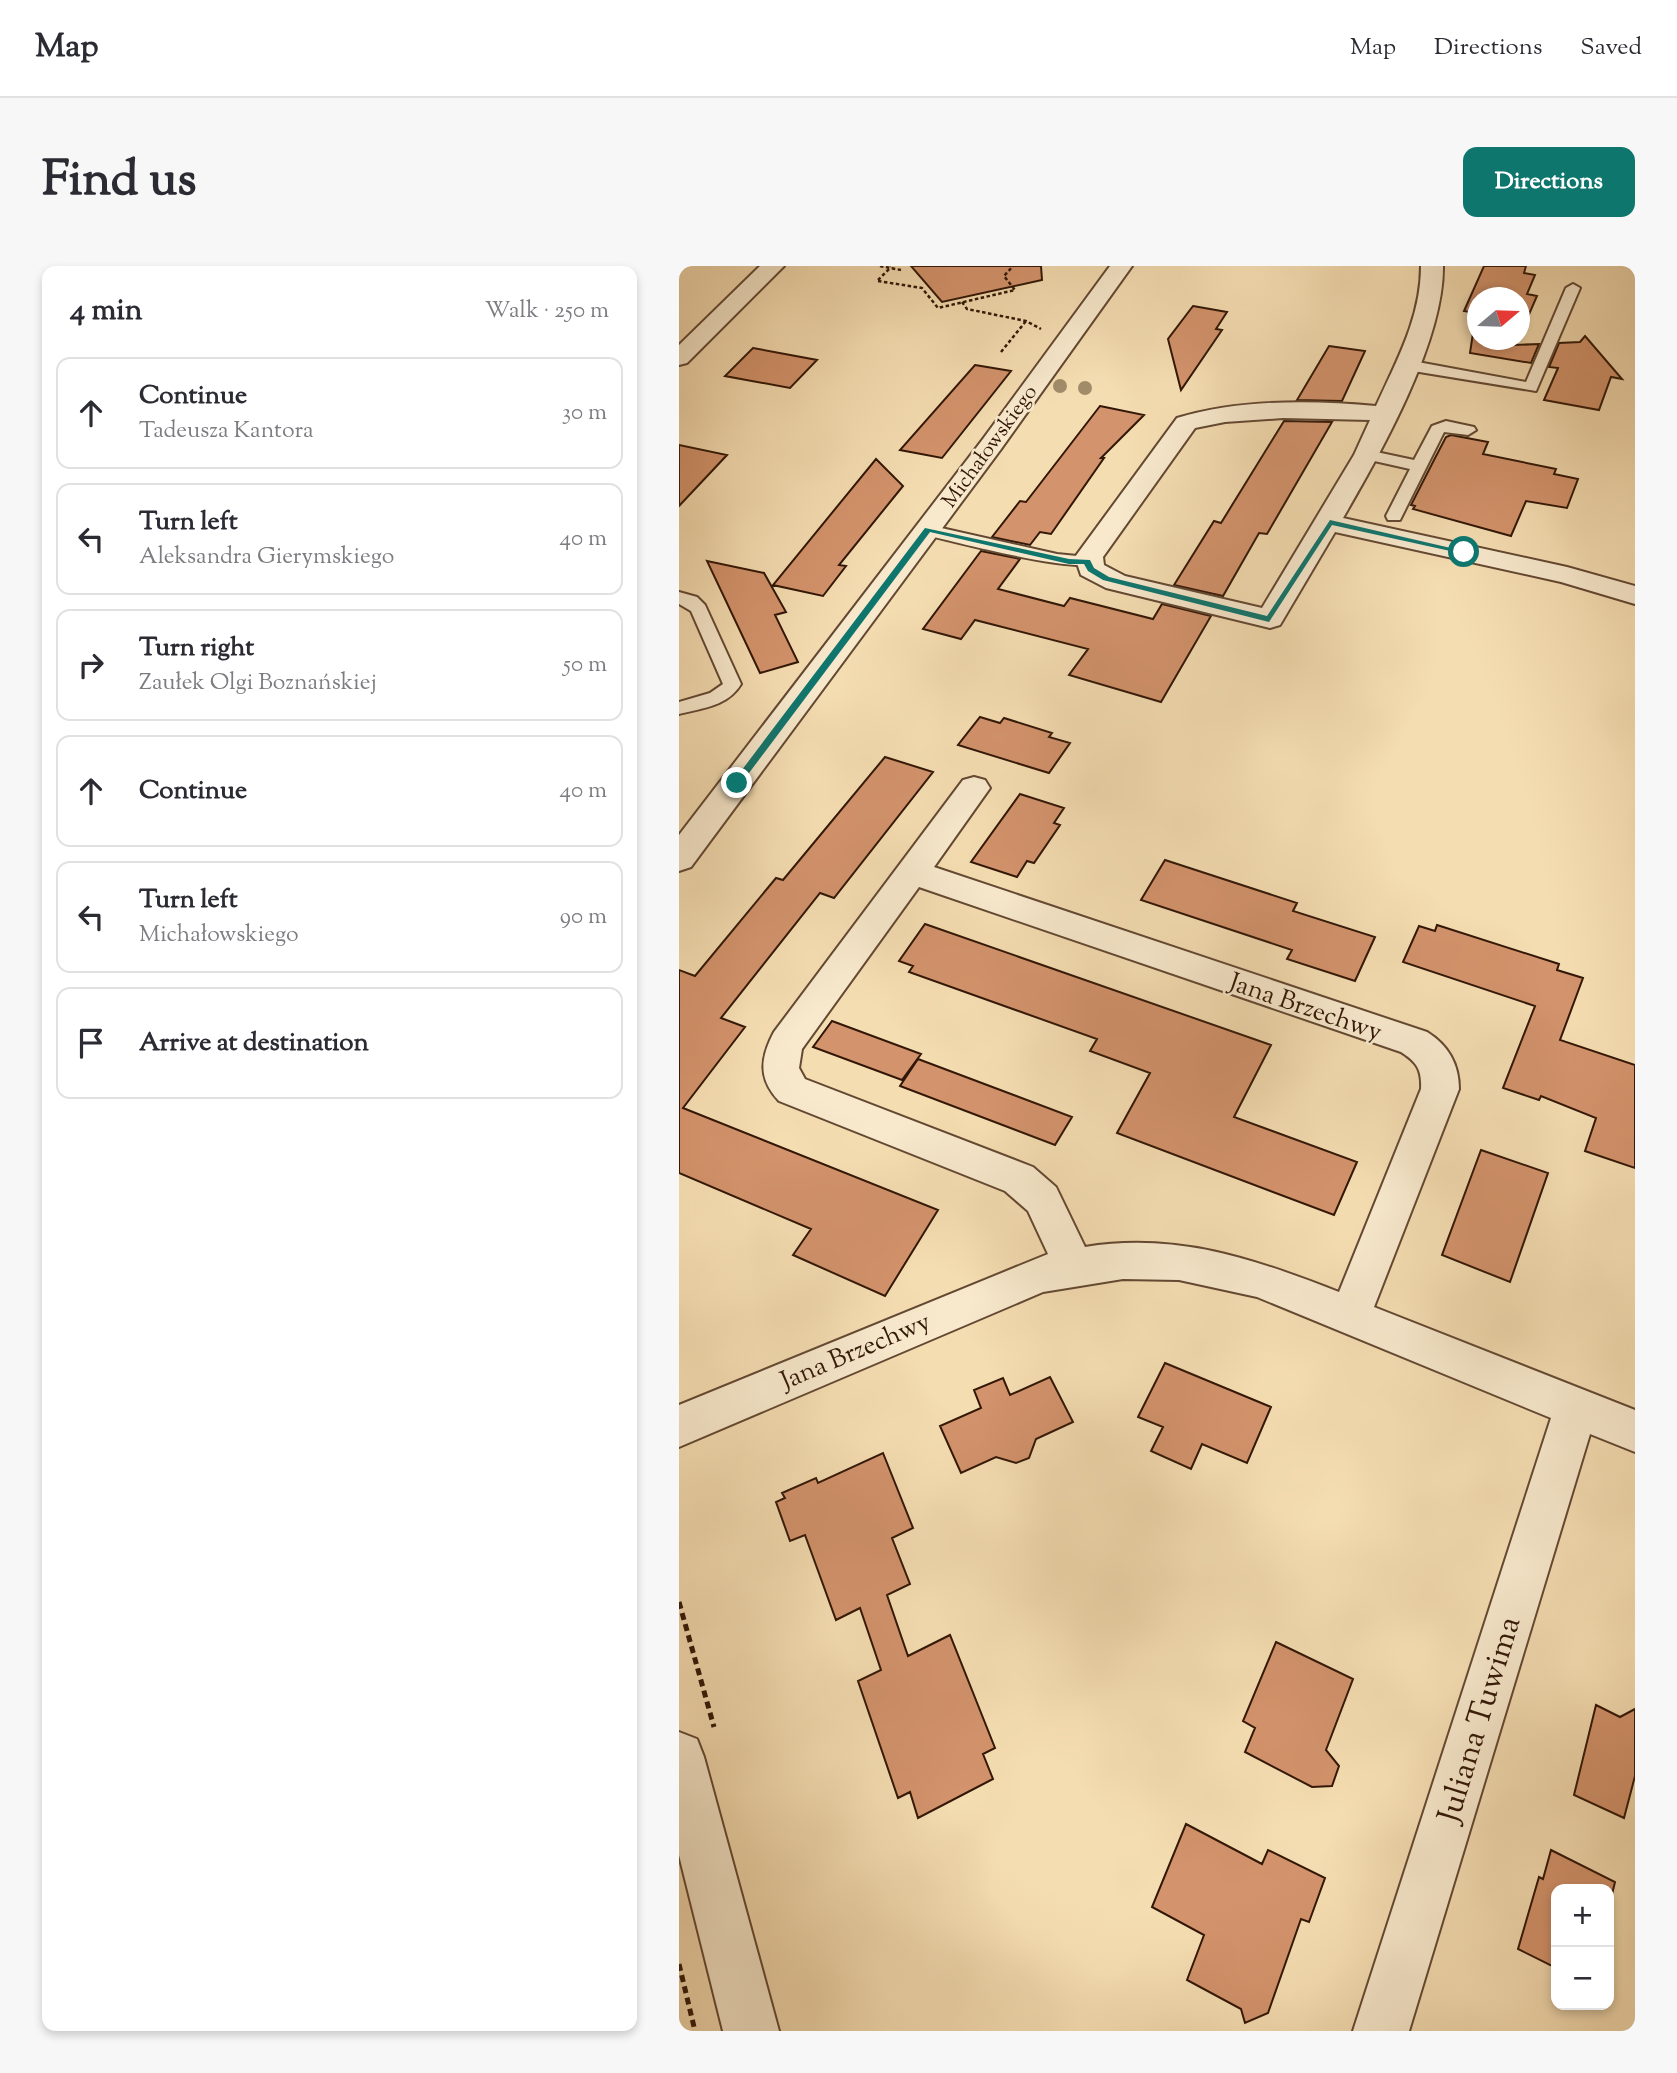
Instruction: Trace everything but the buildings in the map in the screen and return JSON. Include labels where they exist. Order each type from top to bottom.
[{"type":"street","points":[[679,358],[773,266]]},
{"type":"street","name":"Michałowskiego","points":[[679,859],[928,530],[1121,266]]},
{"type":"street","points":[[1384,414],[1355,410],[1311,410],[1212,417],[1186,423],[1087,562],[1091,569],[1106,579],[1269,620],[1330,523],[1367,455],[1407,365],[1430,304],[1432,266]]},
{"type":"street","points":[[1330,523],[1567,575],[1635,595]]},
{"type":"street","points":[[974,788],[787,1042],[779,1062],[785,1084],[792,1090],[1003,1171],[1033,1188],[1049,1212],[1073,1265]]},
{"type":"street","name":"Jana Brzechwy","points":[[912,872],[1401,1038],[1425,1049],[1434,1057],[1441,1077],[1440,1089],[1350,1316]]},
{"type":"street","name":"Jana Brzechwy","points":[[679,1426],[974,1299],[1073,1265],[1154,1259],[1205,1264],[1263,1281],[1635,1431]]},
{"type":"street","name":"Juliana Tuwima","points":[[1381,2031],[1576,1407]]},
{"type":"street","points":[[679,1757],[751,2031]]},
{"type":"lane","points":[[1524,406],[1573,288]]},
{"type":"lane","points":[[1407,365],[1531,388]]},
{"type":"lane","points":[[1394,516],[1438,429],[1446,426],[1468,430]]},
{"type":"lane","points":[[1367,455],[1419,466]]},
{"type":"lane","points":[[928,530],[1069,562],[1087,562]]},
{"type":"lane","points":[[679,598],[691,601],[699,609],[732,684],[722,695],[679,708]]},
{"type":"path","points":[[880,266],[901,270]]},
{"type":"path","points":[[891,267],[878,281],[922,288],[938,308],[1015,290],[1004,276],[1013,266]]},
{"type":"path","points":[[962,302],[972,310],[1026,321],[1068,339]]},
{"type":"path","points":[[1001,352],[1026,321]]},
{"type":"path","points":[[679,1964],[695,2031]]},
{"type":"route","points":[[737,783],[928,530],[1069,562],[1087,562],[1091,569],[1106,579],[1269,620],[1330,523],[1464,552]]}]
